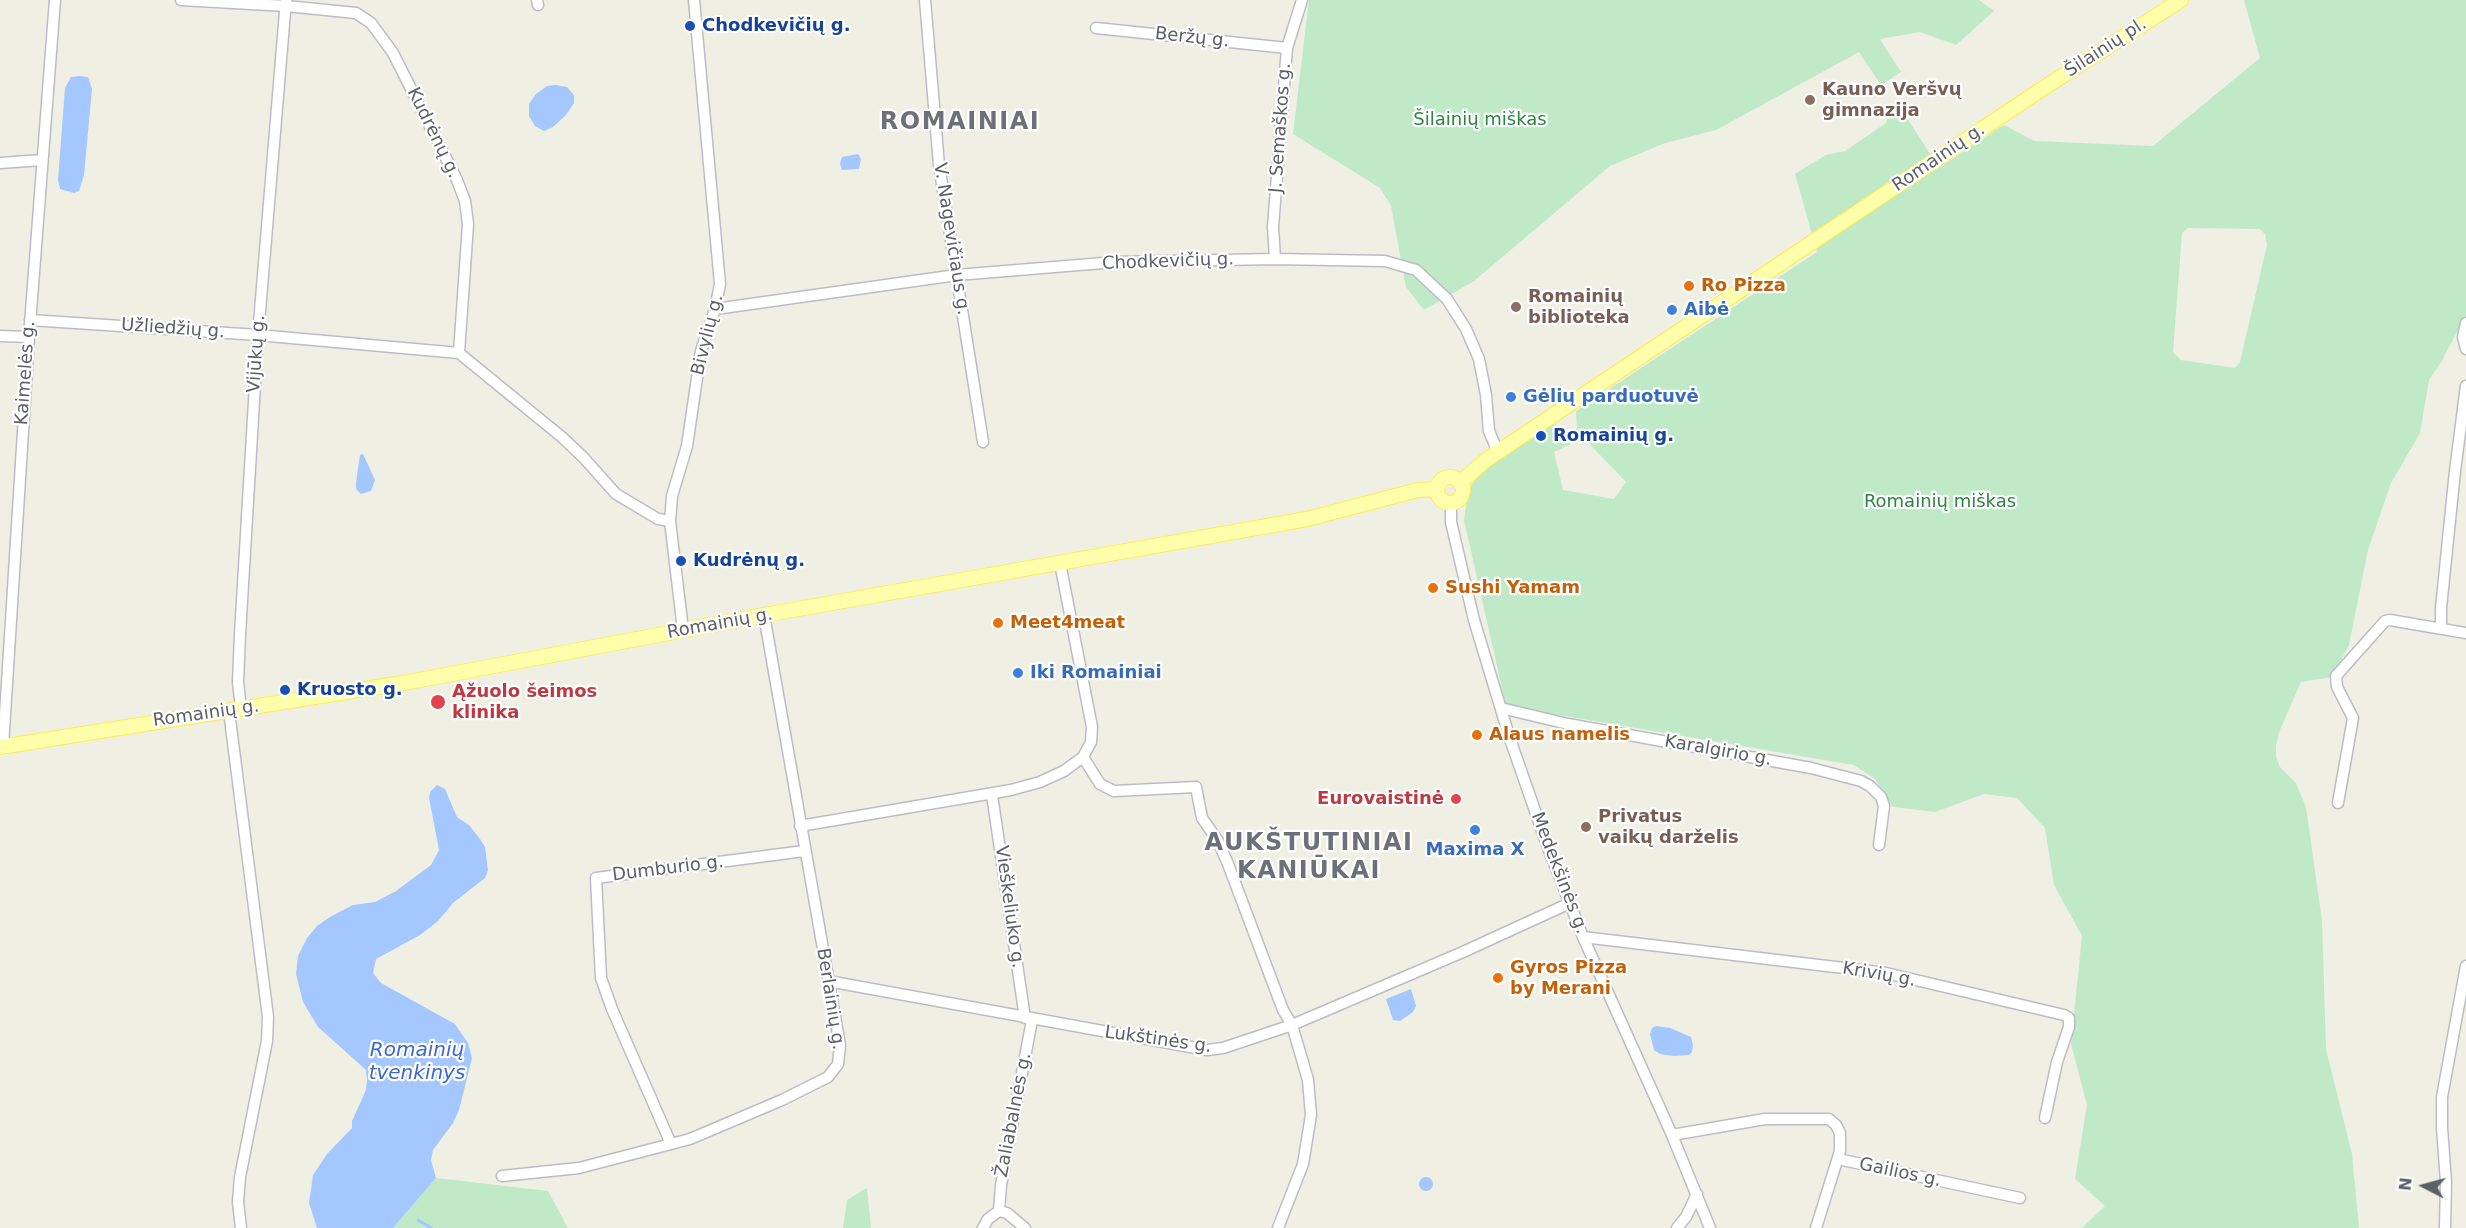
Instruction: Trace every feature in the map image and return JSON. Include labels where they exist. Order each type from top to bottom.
[{"type":"main road","name":"Šilainių pl.","points":[[2031,97],[2181,0]]},
{"type":"main road","name":"Romainių g.","points":[[1460,483],[1498,452],[2031,97]]},
{"type":"main road","points":[[1444,478],[1453,478],[1460,483],[1463,491],[1461,495],[1451,503],[1442,501],[1437,489],[1444,478]]},
{"type":"main road","name":"Romainių g.","points":[[2,747],[409,682],[764,615],[1307,519],[1418,490],[1437,489]]},
{"type":"street","name":"Kaimelės g.","points":[[2,747],[28,337],[54,0]]},
{"type":"street","name":"Kudrėnų g.","points":[[181,0],[286,3],[356,13],[371,23],[393,53],[457,180],[465,201],[468,224],[459,353]]},
{"type":"street","name":"Bivylių g.","points":[[683,630],[670,521],[672,496],[687,446],[701,351],[715,309],[720,284],[694,0]]},
{"type":"street","name":"V. Nagevičiaus g.","points":[[925,0],[939,165],[982,442]]},
{"type":"street","name":"J. Semaškos g.","points":[[1275,259],[1273,227],[1287,48],[1302,0]]},
{"type":"street","name":"Vijūkų g.","points":[[235,710],[258,335],[286,3]]},
{"type":"street","name":"Beržų g.","points":[[1096,28],[1287,48]]},
{"type":"street","points":[[0,163],[42,160]]},
{"type":"street","name":"Chodkevičių g.","points":[[715,309],[957,275],[1115,262],[1370,259],[1416,270],[1447,299],[1471,338],[1479,359],[1486,394],[1489,431],[1498,452]]},
{"type":"street","name":"Užliedžių g.","points":[[30,320],[258,335],[459,353]]},
{"type":"street","points":[[2466,324],[2463,337],[2466,349]]},
{"type":"street","points":[[0,336],[28,337]]},
{"type":"street","points":[[459,353],[563,438],[616,494],[658,519],[670,521]]},
{"type":"street","points":[[2441,627],[2440,608],[2466,386]]},
{"type":"street","name":"Medekšinės g.","points":[[1451,503],[1451,522],[1474,620],[1547,845],[1584,937],[1672,1135],[1710,1228]]},
{"type":"street","points":[[800,826],[992,795],[1040,782],[1075,765],[1083,757],[1091,742],[1092,727],[1060,563]]},
{"type":"street","name":"Berlainių g.","points":[[502,1176],[579,1168],[690,1139],[782,1100],[828,1077],[838,1064],[840,1045],[764,615]]},
{"type":"street","points":[[2338,803],[2352,718],[2337,687],[2336,676],[2385,621],[2395,620],[2466,633]]},
{"type":"street","name":"Karalgirio g.","points":[[1501,708],[1568,724],[1811,768],[1862,781],[1881,796],[1884,806],[1879,845]]},
{"type":"street","points":[[235,710],[268,1017],[267,1041],[240,1177],[238,1202],[241,1228]]},
{"type":"street","points":[[1083,757],[1100,784],[1114,790],[1196,787],[1202,818],[1218,841],[1283,1010],[1292,1025],[1308,1080],[1311,1115],[1303,1164],[1278,1228]]},
{"type":"street","name":"Vieškeliuko g.","points":[[992,795],[1029,1019]]},
{"type":"street","name":"Dumburio g.","points":[[671,1144],[612,1009],[601,978],[596,878],[804,851]]},
{"type":"street","name":"Lukštinės g.","points":[[828,981],[1208,1050],[1223,1048],[1292,1025],[1453,957],[1570,903]]},
{"type":"street","name":"Krivių g.","points":[[1584,937],[1886,973],[2064,1015],[2069,1018],[2069,1027],[2057,1062],[2044,1118]]},
{"type":"street","points":[[2445,1228],[2446,1182],[2442,1097],[2466,966]]},
{"type":"street","name":"Žaliabalnės g.","points":[[999,1211],[1001,1185],[1029,1019]]},
{"type":"street","name":"Gailios g.","points":[[1672,1135],[1766,1119],[1829,1119],[1840,1132],[1838,1159],[2020,1198]]},
{"type":"street","points":[[1816,1228],[1838,1159]]},
{"type":"street","points":[[1677,1228],[1686,1217],[1696,1194]]},
{"type":"street","points":[[983,1228],[988,1219],[999,1211],[1007,1213],[1025,1228]]},
{"type":"green space","name":"Šilainių miškas","points":[[1309,0],[1979,0],[1994,11],[1956,45],[1920,32],[1880,39],[1901,72],[1881,85],[1859,52],[1716,130],[1665,143],[1610,166],[1474,281],[1424,310],[1406,287],[1391,206],[1380,188],[1293,134]]},
{"type":"green space","name":"Romainių miškas","points":[[2244,0],[2466,0],[2466,315],[2429,380],[2420,433],[2391,483],[2368,550],[2349,645],[2332,677],[2301,682],[2279,732],[2276,746],[2276,757],[2280,767],[2296,783],[2306,807],[2322,921],[2326,1049],[2352,1154],[2359,1228],[2082,1228],[2105,1206],[2075,1179],[2087,1105],[2071,1044],[2082,936],[2054,885],[2045,828],[2017,798],[1984,794],[1935,812],[1893,807],[1875,779],[1854,765],[1506,706],[1464,520],[1468,491],[1483,467],[1554,424],[1566,429],[1571,444],[1554,452],[1563,490],[1614,499],[1626,482],[1577,431],[1576,411],[1817,252],[1795,174],[1826,155],[1845,151],[1886,123],[1890,113],[1900,107],[1939,168],[2004,125],[2034,141],[2153,146],[2260,58]],"holes":[[[2188,228],[2260,229],[2265,234],[2267,245],[2240,362],[2235,368],[2181,360],[2173,352],[2182,233]]]},
{"type":"green space","points":[[436,1178],[548,1191],[568,1228],[393,1228]]},
{"type":"green space","points":[[867,1188],[871,1228],[843,1228],[847,1200]]},
{"type":"water","points":[[71,77],[88,77],[92,89],[84,175],[79,191],[74,193],[60,189],[58,180],[65,88]]},
{"type":"water","points":[[547,86],[567,87],[574,95],[574,103],[566,115],[553,127],[544,131],[535,126],[529,116],[529,104],[536,94]]},
{"type":"water","points":[[858,154],[861,159],[859,169],[842,170],[840,164],[842,157]]},
{"type":"water","points":[[363,454],[375,480],[371,491],[361,494],[356,489],[356,483],[360,455]]},
{"type":"water","name":"Romainių tvenkinys","points":[[437,785],[445,789],[457,817],[469,825],[485,847],[488,870],[485,878],[453,903],[438,921],[420,935],[376,959],[373,973],[381,983],[455,1024],[468,1043],[472,1058],[459,1110],[453,1123],[433,1150],[431,1160],[436,1178],[393,1228],[317,1228],[309,1203],[313,1175],[327,1154],[352,1128],[352,1121],[366,1090],[367,1079],[366,1070],[318,1027],[303,1002],[296,974],[298,956],[307,938],[317,926],[330,917],[353,905],[375,902],[396,891],[431,865],[439,850],[429,798],[430,792]]},
{"type":"water","points":[[1411,989],[1416,1006],[1413,1012],[1400,1021],[1393,1020],[1386,999]]},
{"type":"water","points":[[1656,1026],[1670,1028],[1691,1037],[1692,1052],[1689,1055],[1674,1056],[1660,1054],[1654,1050],[1650,1034],[1652,1028]]},
{"type":"water","points":[[1423,1177],[1429,1177],[1433,1184],[1429,1191],[1423,1191],[1419,1187],[1419,1181]]},
{"type":"waterway","points":[[418,1220],[431,1228]]},
{"type":"place","name":"Chodkevičių g.","points":[[690,26]]},
{"type":"place","name":"Kauno Veršvų gimnazija","points":[[1810,100]]},
{"type":"place","name":"Ro Pizza","points":[[1689,286]]},
{"type":"place","name":"Romainių biblioteka","points":[[1516,307]]},
{"type":"place","name":"Aibė","points":[[1672,310]]},
{"type":"place","name":"Gėlių parduotuvė","points":[[1511,397]]},
{"type":"place","name":"Romainių g.","points":[[1541,436]]},
{"type":"place","name":"Kudrėnų g.","points":[[681,561]]},
{"type":"place","name":"Sushi Yamam","points":[[1433,588]]},
{"type":"place","name":"Meet4meat","points":[[998,623]]},
{"type":"place","name":"Iki Romainiai","points":[[1018,673]]},
{"type":"place","name":"Kruosto g.","points":[[285,690]]},
{"type":"place","name":"Ąžuolo šeimos klinika","points":[[438,702]]},
{"type":"place","name":"Alaus namelis","points":[[1477,735]]},
{"type":"place","name":"Eurovaistinė","points":[[1456,799]]},
{"type":"place","name":"Privatus vaikų darželis","points":[[1586,827]]},
{"type":"place","name":"Maxima X","points":[[1475,830]]},
{"type":"place","name":"Gyros Pizza by Merani","points":[[1498,978]]},
{"type":"district","name":"ROMAINIAI","points":[[960,123]]},
{"type":"district","name":"AUKŠTUTINIAI KANIŪKAI","points":[[1309,858]]}]
